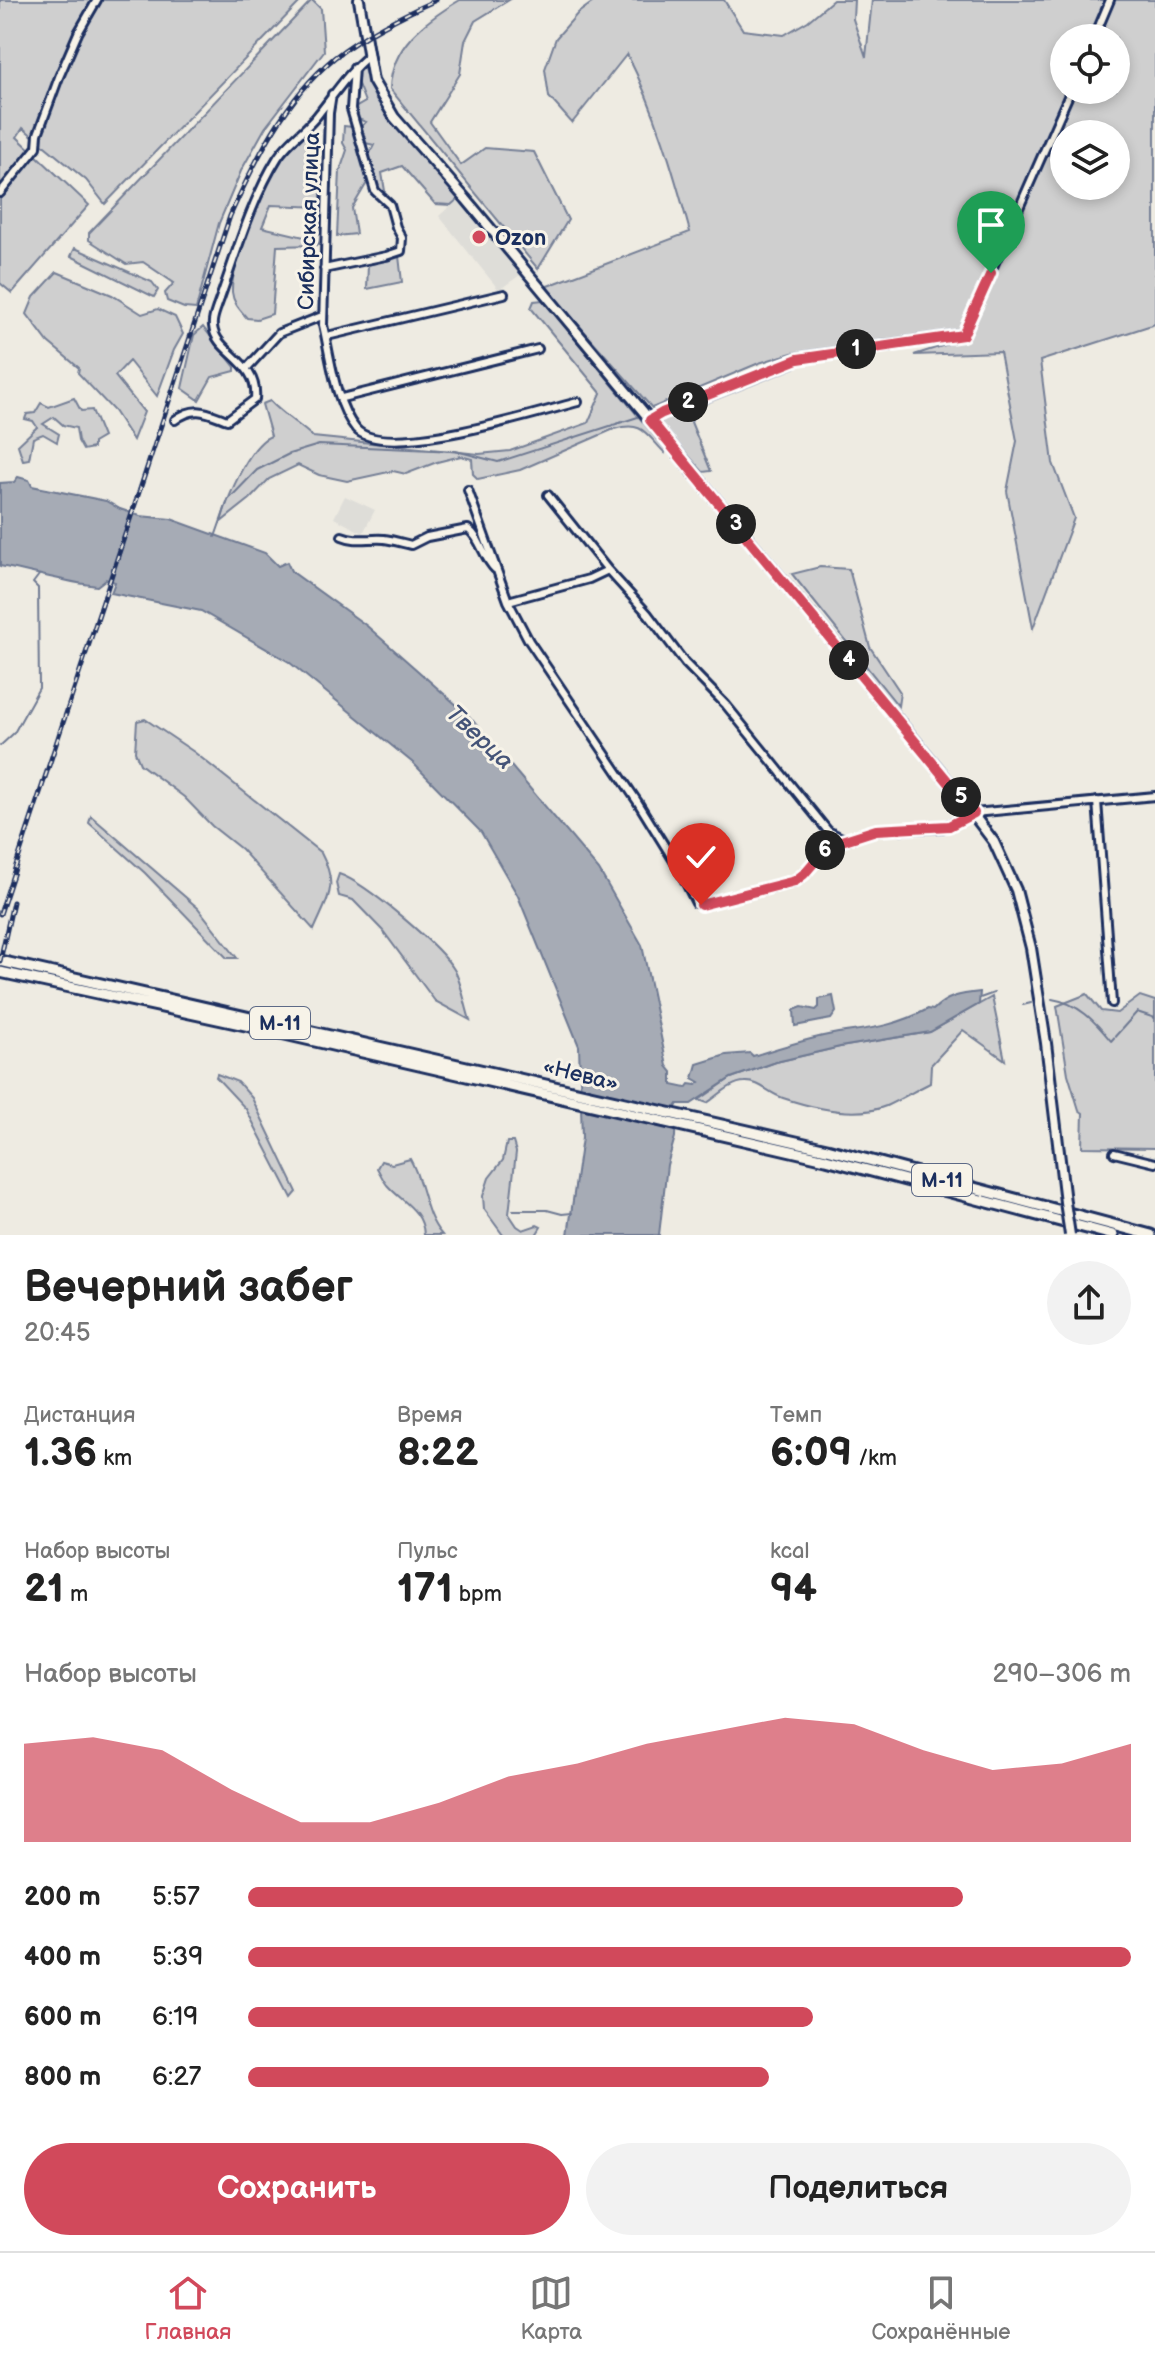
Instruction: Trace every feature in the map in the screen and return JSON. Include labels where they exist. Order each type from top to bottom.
[{"type":"highway","name":"«Нева»","points":[[0,961],[18,970],[539,1087],[731,1134],[1113,1235]]},
{"type":"highway","name":"«Нева»","points":[[0,972],[18,970]]},
{"type":"highway","name":"«Нева»","points":[[731,1134],[827,1149],[1151,1235]]},
{"type":"main road","points":[[359,0],[375,87],[394,117],[466,199],[974,813],[1003,858],[1023,913],[1046,1043],[1070,1235]]},
{"type":"street","points":[[0,193],[37,147],[38,134],[59,77],[78,33],[97,0]]},
{"type":"street","points":[[1100,24],[1110,0]]},
{"type":"street","points":[[175,420],[186,412],[199,410],[227,420],[255,399],[247,368],[215,336],[212,324],[217,307],[277,159],[300,130],[321,112],[354,68],[368,56]]},
{"type":"street","points":[[324,269],[401,251],[402,238],[390,205],[375,191],[353,117],[354,68]]},
{"type":"street","name":"Сибирская улица","points":[[332,94],[322,316],[333,379],[355,428],[364,435],[434,438],[578,402]]},
{"type":"street","points":[[650,420],[691,400],[798,359],[963,335],[1065,104]]},
{"type":"street","points":[[327,336],[504,294]]},
{"type":"street","points":[[247,368],[279,333],[322,316]]},
{"type":"street","points":[[342,398],[538,349]]},
{"type":"street","points":[[468,490],[508,601],[529,641],[637,801],[696,903],[707,904],[795,881],[829,845],[844,839],[895,828],[942,828],[974,813],[1155,796]]},
{"type":"street","points":[[548,495],[828,831],[844,839]]},
{"type":"street","points":[[342,536],[354,541],[389,539],[411,545],[427,537],[468,529],[475,535],[487,562],[497,571]]},
{"type":"street","points":[[508,601],[589,579],[608,570]]},
{"type":"street","points":[[1097,801],[1112,1003]]},
{"type":"street","points":[[1114,1153],[1155,1163]]},
{"type":"shaded area","points":[[0,0],[302,0],[105,204],[86,180],[23,128],[17,137],[89,205],[12,293],[0,283]]},
{"type":"shaded area","points":[[312,0],[321,9],[324,51],[265,128],[241,171],[219,223],[196,309],[167,301],[165,293],[174,283],[143,262],[126,264],[89,240],[89,233]]},
{"type":"shaded area","points":[[460,0],[509,0],[475,21],[465,41],[460,74],[430,122],[461,165],[485,148],[534,152],[568,220],[538,269],[390,89],[396,60],[403,47],[423,26]]},
{"type":"shaded area","points":[[596,0],[724,0],[743,30],[784,35],[808,21],[833,0],[854,0],[853,19],[866,57],[872,0],[1155,0],[1155,324],[1040,361],[1053,463],[1074,518],[1033,628],[1007,491],[1017,441],[1000,352],[914,355],[967,338],[972,327],[792,353],[759,363],[652,408],[545,287],[690,232],[655,119],[627,54],[572,123],[549,97],[545,69],[556,38],[578,13]]},
{"type":"shaded area","points":[[362,64],[375,98],[458,199],[451,205],[435,204],[402,166],[382,173],[385,191],[378,192],[369,155],[374,145],[361,142],[360,128],[366,122],[358,119],[355,108],[365,102],[354,74]]},
{"type":"shaded area","points":[[344,126],[352,127],[368,181],[352,208],[356,234],[337,236],[340,171],[347,150],[343,143]]},
{"type":"shaded area","points":[[302,133],[309,138],[309,157],[321,185],[322,207],[271,205],[262,227],[317,240],[318,245],[277,246],[272,314],[257,319],[247,318],[237,306],[232,292],[237,260],[269,180],[285,151]]},
{"type":"shaded area","points":[[458,199],[520,275],[499,290],[439,216]]},
{"type":"shaded area","points":[[75,248],[152,282],[158,290],[154,297],[71,256]]},
{"type":"shaded area","points":[[399,256],[402,282],[367,289],[368,265]]},
{"type":"shaded area","points":[[57,272],[112,295],[142,314],[158,309],[175,317],[183,334],[157,396],[129,361],[115,376],[144,412],[133,440],[114,411],[78,373],[79,368],[48,342],[27,314],[34,297]]},
{"type":"shaded area","points":[[543,300],[666,450],[665,453],[643,430],[624,427],[520,470],[478,479],[473,474],[472,459],[461,456],[406,474],[393,471],[347,481],[319,475],[298,465],[269,479],[221,522],[247,461],[271,436],[262,404],[270,401],[313,437],[479,454],[510,451],[588,423],[601,393],[531,308],[534,301]]},
{"type":"shaded area","points":[[203,327],[235,371],[212,377],[199,400],[182,388],[194,335]]},
{"type":"shaded area","points":[[787,366],[794,368],[701,405],[691,422],[711,471],[703,472],[661,425],[662,416]]},
{"type":"shaded area","points":[[74,398],[81,411],[92,410],[103,437],[93,443],[93,448],[83,450],[76,428],[63,425],[54,417],[43,424],[59,434],[57,442],[43,434],[33,438],[29,459],[23,460],[18,445],[37,427],[33,421],[25,419],[27,414],[35,413],[41,403],[49,407]]},
{"type":"shaded area","points":[[345,496],[375,510],[363,533],[334,518]]},
{"type":"shaded area","points":[[820,567],[849,569],[870,647],[900,692],[898,706],[792,574]]},
{"type":"shaded area","points":[[145,719],[194,752],[321,853],[329,875],[330,892],[314,930],[241,849],[212,826],[184,797],[140,764],[135,752],[137,721]]},
{"type":"shaded area","points":[[91,816],[198,908],[237,958],[227,958],[145,873],[89,823]]},
{"type":"shaded area","points":[[339,874],[384,902],[447,960],[455,971],[470,1020],[435,1001],[383,931],[353,900],[339,896],[336,883]]},
{"type":"shaded area","points":[[1087,994],[1101,1011],[1117,1013],[1140,996],[1155,1001],[1155,1148],[1082,1147],[1083,1113],[1079,1110],[1068,1074],[1057,1006]]},
{"type":"shaded area","points":[[992,997],[1005,1060],[963,1030],[931,1065],[930,1083],[886,1106],[861,1112],[821,1108],[783,1098],[745,1082],[730,1087],[707,1103],[699,1100],[731,1078],[776,1062],[840,1047],[930,1032]]},
{"type":"shaded area","points":[[217,1074],[238,1082],[252,1098],[297,1192],[292,1198],[246,1109],[216,1077]]},
{"type":"shaded area","points":[[507,1142],[513,1142],[516,1152],[509,1214],[523,1230],[537,1225],[541,1227],[536,1235],[503,1235],[484,1209],[483,1196],[489,1178],[503,1160]]},
{"type":"shaded area","points":[[410,1159],[431,1217],[442,1235],[424,1235],[416,1213],[387,1185],[377,1168],[381,1161],[392,1164]]},
{"type":"water","name":"Тверца","points":[[18,477],[29,480],[32,486],[106,501],[140,516],[171,519],[265,553],[278,566],[287,562],[291,571],[367,626],[468,715],[599,870],[642,945],[667,1066],[672,1072],[672,1085],[686,1088],[689,1084],[696,1085],[700,1082],[693,1078],[697,1064],[726,1055],[750,1053],[753,1056],[816,1037],[884,1026],[928,1009],[933,1010],[960,995],[980,992],[979,1004],[930,1032],[840,1047],[776,1062],[731,1078],[691,1104],[678,1104],[659,1235],[568,1235],[582,1138],[579,1046],[518,896],[481,832],[413,763],[289,662],[201,611],[111,593],[115,582],[106,579],[97,586],[0,566],[0,483],[14,482]]},
{"type":"water","points":[[833,996],[836,1012],[831,1019],[795,1026],[794,1010],[802,1007],[816,1010],[819,999]]},
{"type":"waterway","points":[[476,217],[667,448]]},
{"type":"waterway","points":[[215,537],[228,500],[257,470],[289,454],[319,445],[456,451],[498,462],[641,416]]},
{"type":"waterway","points":[[677,460],[775,578]]},
{"type":"waterway","points":[[0,746],[14,733],[39,688],[38,588],[33,583],[39,575]]},
{"type":"waterway","points":[[980,998],[994,993]]},
{"type":"waterway","points":[[1052,999],[1070,1004],[1085,1014],[1111,1041],[1137,1012],[1155,1018]]},
{"type":"waterway","points":[[1023,1005],[1031,1003]]},
{"type":"waterway","points":[[513,1210],[572,1213]]},
{"type":"railway","points":[[0,914],[230,216],[240,195],[273,131],[316,75],[358,41],[436,0]]},
{"type":"railway","points":[[0,961],[13,902]]},
{"type":"place","name":"Ozon","points":[[479,237]]},
{"type":"route","points":[[701,905],[795,881],[829,845],[844,839],[876,830],[942,828],[974,813],[650,420],[721,388],[798,359],[963,335],[991,273]]}]
